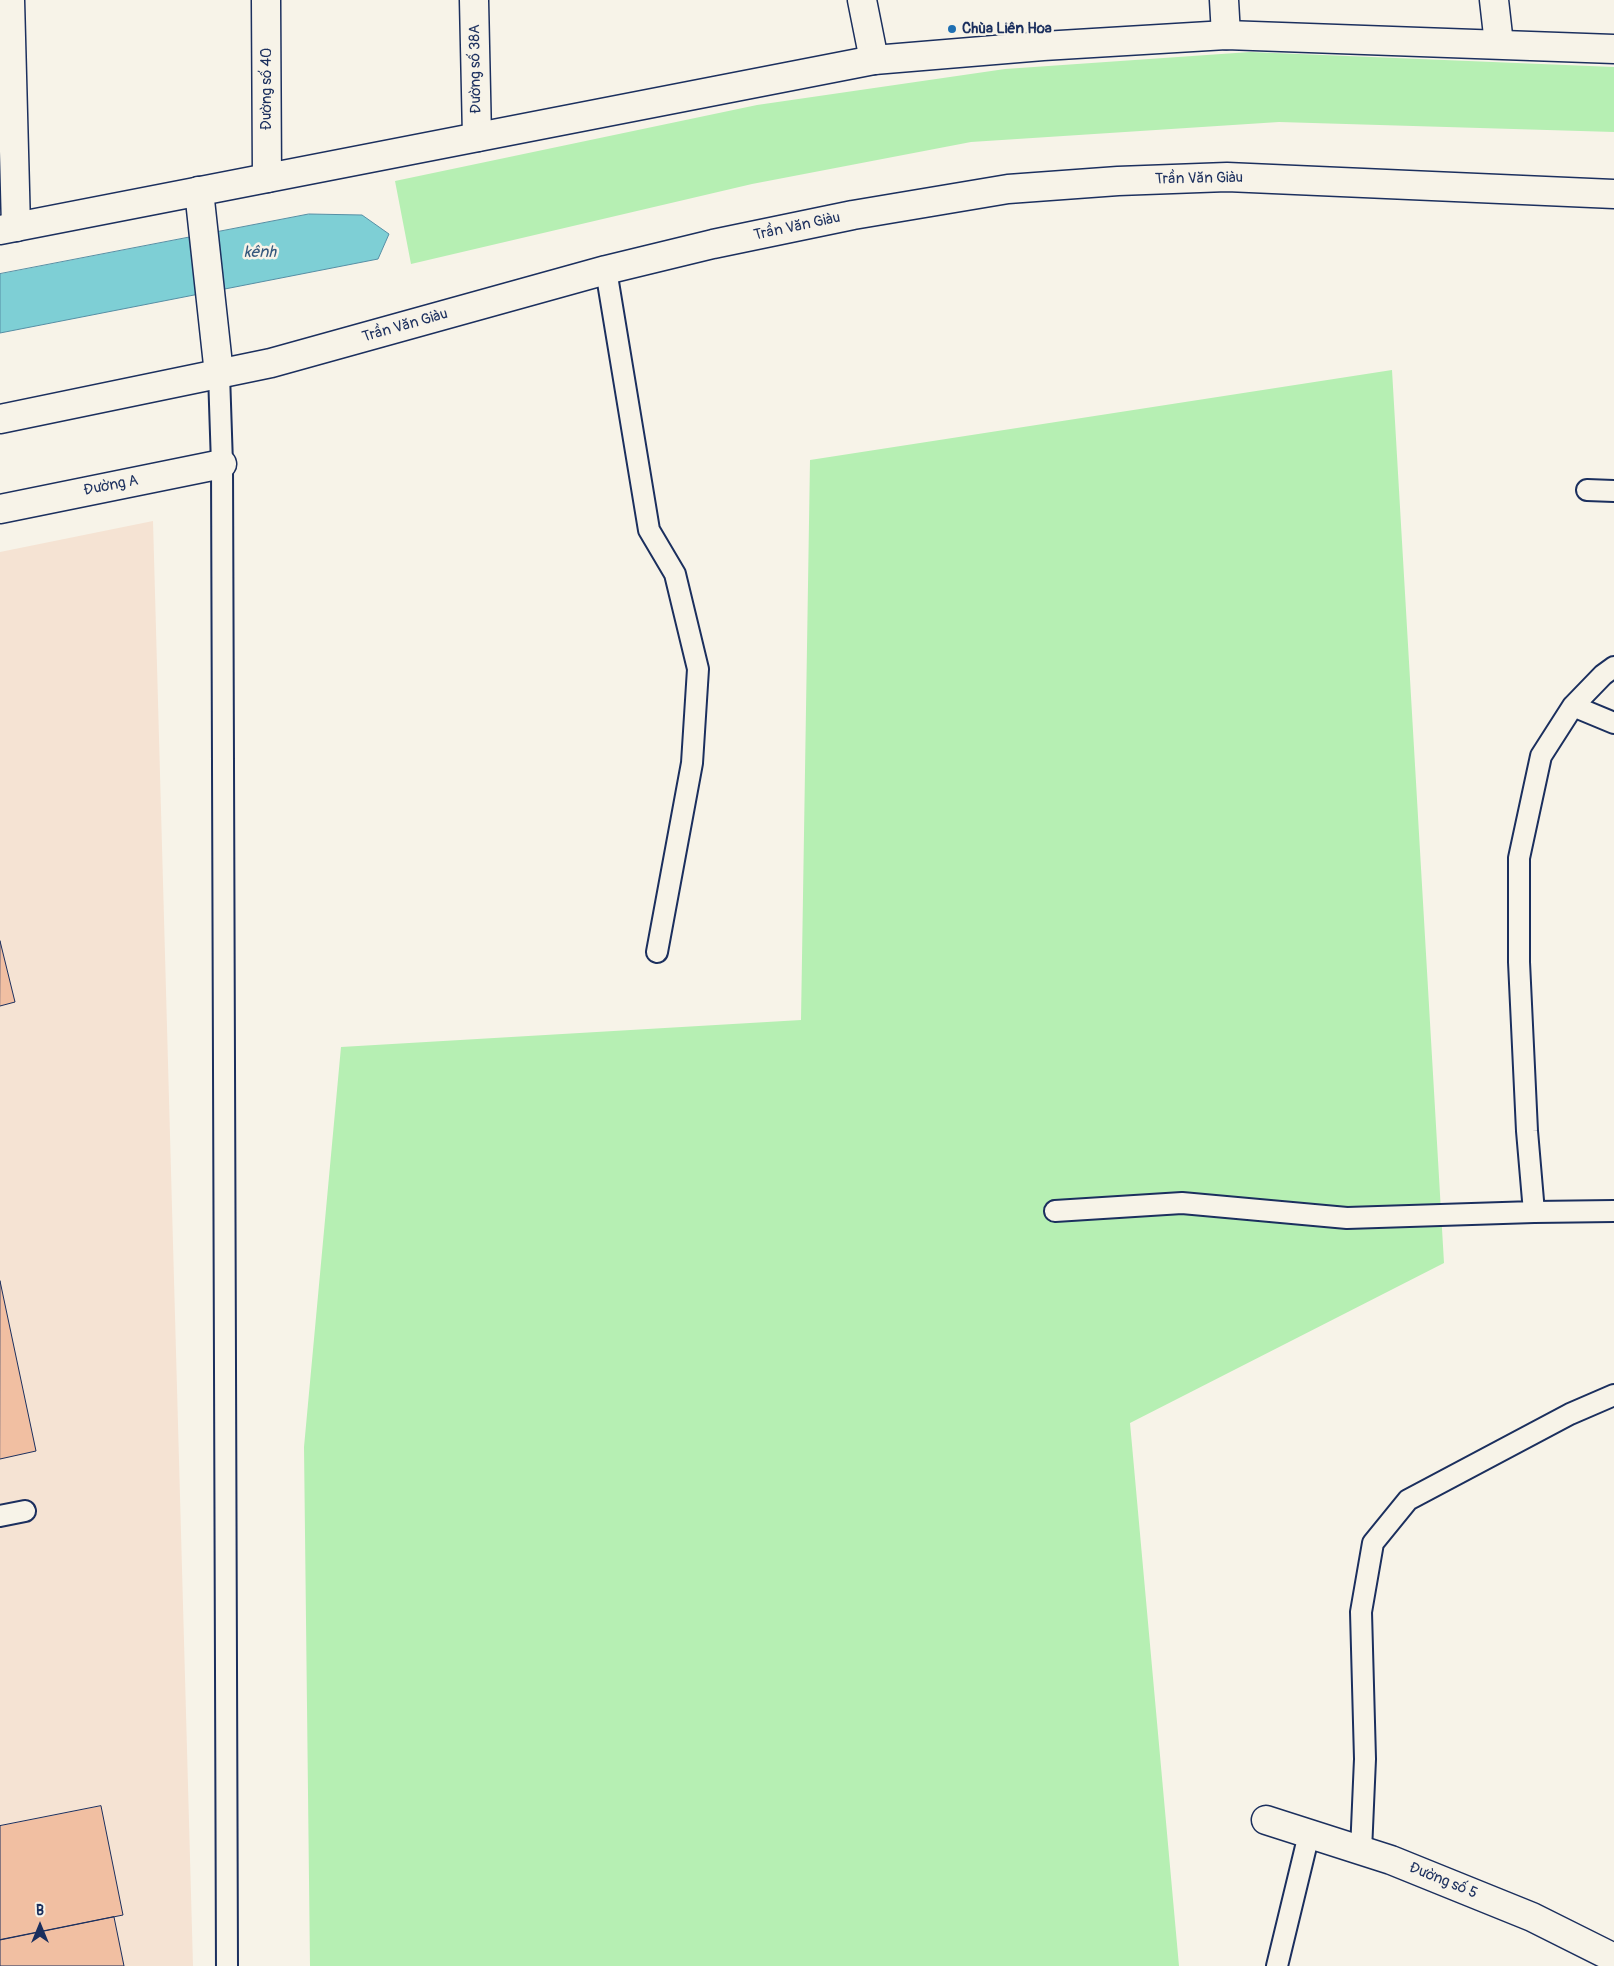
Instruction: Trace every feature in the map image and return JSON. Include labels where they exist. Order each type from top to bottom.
[{"type":"main road","points":[[10,0],[8,228],[200,203],[267,178],[874,60],[1043,46],[1226,35],[1614,49]]},
{"type":"main road","name":"Đường số 40","points":[[266,0],[267,178]]},
{"type":"main road","name":"Đường số 38A","points":[[474,0],[477,137]]},
{"type":"main road","points":[[862,0],[874,60]]},
{"type":"main road","points":[[1224,0],[1226,35]]},
{"type":"main road","points":[[1494,0],[1499,44]]},
{"type":"main road","name":"Trần Văn Giàu","points":[[0,419],[271,363],[606,270],[713,244],[852,215],[1017,189],[1118,181],[1227,177],[1614,194]]},
{"type":"main road","points":[[200,203],[220,374]]},
{"type":"main road","name":"Đường A","points":[[0,509],[222,464]]},
{"type":"main road","name":"Đường số 5","points":[[1266,1820],[1391,1860],[1532,1917],[1614,1958]]},
{"type":"lane","points":[[606,270],[649,530],[675,574],[698,670],[692,763],[657,952]]},
{"type":"lane","points":[[220,374],[222,464],[227,1966]]},
{"type":"lane","points":[[1587,490],[1614,491]]},
{"type":"lane","points":[[1534,1212],[1526,1131],[1520,971],[1519,858],[1541,756],[1572,706],[1603,675],[1614,667]]},
{"type":"lane","points":[[1572,706],[1614,723]]},
{"type":"lane","points":[[1055,1211],[1182,1203],[1347,1218],[1614,1211]]},
{"type":"lane","points":[[1361,1851],[1365,1759],[1361,1612],[1373,1543],[1408,1500],[1570,1414],[1614,1395]]},
{"type":"lane","points":[[0,1516],[25,1511]]},
{"type":"lane","points":[[1277,1966],[1309,1834]]},
{"type":"shaded area","points":[[153,521],[193,1966],[0,1966],[0,552]]},
{"type":"green space","points":[[1250,52],[1614,67],[1614,132],[1279,122],[971,142],[752,184],[411,264],[395,181],[757,105],[1005,69]]},
{"type":"green space","points":[[1392,370],[1444,1263],[1130,1423],[1179,1966],[310,1966],[304,1447],[341,1047],[801,1020],[810,460]]},
{"type":"water","name":"kênh","points":[[309,214],[362,215],[389,234],[378,259],[0,333],[0,274]]},
{"type":"building","points":[[0,941],[15,1002],[0,1006]]},
{"type":"building","points":[[0,1281],[36,1451],[0,1459]]},
{"type":"building","points":[[101,1806],[123,1915],[0,1940],[0,1826]]},
{"type":"building","points":[[114,1917],[124,1966],[0,1966],[0,1940]]},
{"type":"place","name":"Chùa Liên Hoa","points":[[952,29]]}]
